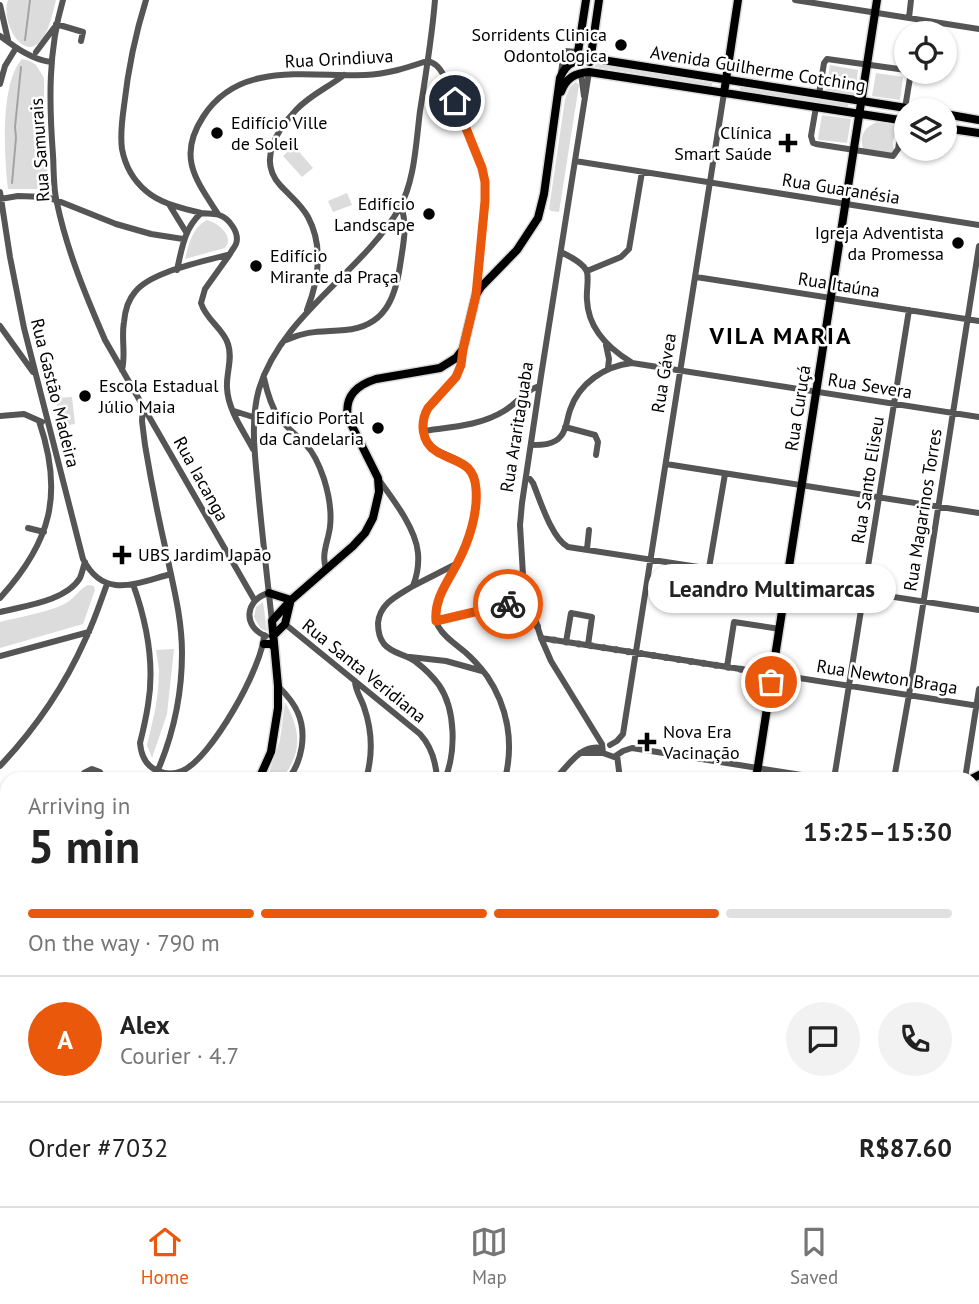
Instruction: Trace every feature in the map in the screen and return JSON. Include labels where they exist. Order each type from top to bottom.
[{"type":"main road","name":"Rua Araritaguaba","points":[[585,72],[578,56],[586,0]]},
{"type":"main road","name":"Rua Araritaguaba","points":[[585,72],[591,59],[600,0]]},
{"type":"main road","name":"Rua Gávea","points":[[724,93],[738,0]]},
{"type":"main road","name":"Rua Curuçá","points":[[757,772],[877,0]]},
{"type":"main road","name":"Avenida Guilherme Cotching","points":[[578,56],[894,106]]},
{"type":"main road","points":[[267,639],[272,621],[291,600],[354,546],[371,523],[379,492],[378,478],[348,418],[347,405],[353,392],[376,379],[440,368],[456,358],[463,349],[476,295],[485,281],[511,257],[538,218],[561,78],[566,67],[578,56]]},
{"type":"main road","name":"Avenida Guilherme Cotching","points":[[585,72],[894,119]]},
{"type":"main road","points":[[558,101],[567,81],[585,72]]},
{"type":"main road","points":[[957,116],[979,120]]},
{"type":"main road","points":[[856,135],[863,125],[878,117]]},
{"type":"main road","points":[[957,130],[979,133]]},
{"type":"main road","points":[[269,593],[291,600]]},
{"type":"main road","points":[[267,639],[285,624],[291,600]]},
{"type":"main road","points":[[262,772],[271,752],[278,708],[274,647],[267,639]]},
{"type":"street","name":"Rua Samurais","points":[[63,0],[56,25],[50,79],[50,123],[56,200],[65,238],[91,308],[143,407]]},
{"type":"street","points":[[146,0],[129,68],[122,114],[122,149],[128,168],[148,193],[169,204],[218,215]]},
{"type":"street","points":[[272,621],[254,451],[255,405],[263,376],[284,341],[370,246],[401,206],[411,172],[435,0]]},
{"type":"street","points":[[795,0],[979,29]]},
{"type":"street","points":[[909,18],[911,0]]},
{"type":"street","points":[[0,5],[1,31],[13,46],[52,59]]},
{"type":"street","points":[[32,53],[56,25],[83,32],[81,41]]},
{"type":"street","points":[[0,84],[13,46]]},
{"type":"street","points":[[561,78],[564,51],[578,56]]},
{"type":"street","points":[[32,53],[41,61],[50,79]]},
{"type":"street","points":[[41,61],[52,59]]},
{"type":"street","points":[[819,94],[826,60],[894,69]]},
{"type":"street","points":[[427,61],[438,67],[450,90],[485,182],[476,295]]},
{"type":"street","name":"Rua Orindiuva","points":[[230,254],[237,243],[235,231],[228,220],[218,215],[196,178],[190,154],[199,124],[214,102],[236,86],[267,76],[386,73],[427,61]]},
{"type":"street","name":"Rua Araritaguaba","points":[[585,72],[575,161],[520,525],[523,575],[541,638],[551,661],[617,772]]},
{"type":"street","points":[[310,332],[304,324],[317,280],[319,256],[315,234],[302,208],[275,179],[270,166],[270,155],[280,130],[298,107],[344,75]]},
{"type":"street","name":"Rua Gávea","points":[[623,735],[724,93]]},
{"type":"street","points":[[817,107],[811,136],[813,143],[894,155]]},
{"type":"street","name":"Rua Guaranésia","points":[[575,161],[979,225]]},
{"type":"street","points":[[587,271],[621,257],[629,249],[642,172]]},
{"type":"street","name":"Rua Gastão Madeira","points":[[0,192],[10,257],[36,377],[80,551],[94,575],[107,584]]},
{"type":"street","points":[[0,199],[39,196],[151,234],[185,236]]},
{"type":"street","points":[[169,204],[180,220],[185,236]]},
{"type":"street","points":[[284,341],[310,332],[346,330],[361,326],[372,321],[388,306],[397,284],[406,224],[401,206]]},
{"type":"street","points":[[177,270],[185,236],[201,213]]},
{"type":"street","name":"Rua Magarinos Torres","points":[[895,772],[979,246]]},
{"type":"street","points":[[561,252],[587,271],[589,313],[605,344],[609,359],[608,368]]},
{"type":"street","points":[[122,370],[125,360],[122,339],[124,320],[129,301],[138,288],[149,280],[230,254]]},
{"type":"street","points":[[230,254],[205,289],[201,303],[229,347],[227,388],[234,411],[254,451]]},
{"type":"street","points":[[215,259],[220,268]]},
{"type":"street","name":"Rua Itaúna","points":[[696,277],[979,321]]},
{"type":"street","points":[[317,280],[320,285],[331,287]]},
{"type":"street","name":"Rua Santo Eliseu","points":[[835,772],[909,310]]},
{"type":"street","points":[[0,326],[36,377]]},
{"type":"street","points":[[605,344],[632,363]]},
{"type":"street","points":[[463,349],[460,370],[428,408],[424,418],[425,438],[434,450],[461,462],[475,482],[476,505],[466,546],[436,603],[436,621],[442,634],[483,671],[498,694],[509,729],[507,772]]},
{"type":"street","points":[[17,350],[31,353]]},
{"type":"street","points":[[531,445],[552,443],[561,436],[571,404],[578,393],[597,375],[608,368],[632,363]]},
{"type":"street","name":"Rua Severa","points":[[632,363],[979,417]]},
{"type":"street","points":[[263,376],[281,421],[310,450],[324,479],[330,501],[330,529],[323,556],[326,569]]},
{"type":"street","points":[[423,431],[470,424],[493,417],[511,407],[527,391],[539,386]]},
{"type":"street","points":[[255,405],[273,406]]},
{"type":"street","points":[[143,407],[145,445],[180,627],[181,669],[174,719],[158,771]]},
{"type":"street","name":"Rua Iacanga","points":[[143,407],[254,601]]},
{"type":"street","points":[[234,411],[253,417]]},
{"type":"street","points":[[0,416],[24,414],[48,423]]},
{"type":"street","points":[[0,598],[34,555],[48,514],[51,472],[39,421]]},
{"type":"street","points":[[565,427],[594,435],[598,442],[596,455]]},
{"type":"street","points":[[666,464],[979,513]]},
{"type":"street","points":[[51,472],[60,467]]},
{"type":"street","points":[[709,568],[724,474]]},
{"type":"street","points":[[51,482],[62,478]]},
{"type":"street","points":[[378,478],[400,511],[417,545],[418,563],[413,586]]},
{"type":"street","points":[[526,478],[533,483],[555,535],[568,547],[979,610]]},
{"type":"street","points":[[28,528],[44,532]]},
{"type":"street","points":[[587,549],[589,530]]},
{"type":"street","points":[[0,612],[49,599],[68,590],[80,578],[85,562]]},
{"type":"street","points":[[458,563],[394,597],[380,613],[379,633],[384,645],[396,653],[483,671]]},
{"type":"street","points":[[0,766],[27,736],[64,683],[89,632],[107,584],[133,584],[171,574]]},
{"type":"street","points":[[133,584],[146,629],[150,665],[148,704],[140,743],[143,756],[149,765],[162,772]]},
{"type":"street","points":[[179,772],[193,764],[209,746],[250,679],[267,639],[254,629],[249,619],[250,607],[254,601],[269,593]]},
{"type":"street","points":[[436,621],[529,599]]},
{"type":"street","points":[[566,642],[570,613],[592,617],[588,645]]},
{"type":"street","points":[[727,667],[734,622],[780,629]]},
{"type":"street","name":"Rua Santa Veridiana","points":[[285,624],[423,737],[435,760],[436,772]]},
{"type":"street","points":[[0,656],[89,632]]},
{"type":"street","name":"Rua Newton Braga","points":[[541,638],[978,706]]},
{"type":"street","points":[[408,657],[438,683],[447,703],[452,745],[446,772]]},
{"type":"street","points":[[355,681],[370,728],[367,772]]},
{"type":"street","points":[[278,686],[300,716],[303,733],[300,754],[292,772]]},
{"type":"street","points":[[966,772],[979,688]]},
{"type":"street","points":[[603,750],[623,735],[626,744],[632,748],[783,772]]},
{"type":"street","points":[[610,745],[617,749],[620,772]]},
{"type":"street","points":[[562,772],[587,748],[603,750],[614,758],[632,748]]},
{"type":"shaded area","points":[[8,0],[56,0],[48,29],[36,45],[28,47],[15,37],[7,19]]},
{"type":"shaded area","points":[[22,59],[36,65],[44,78],[44,135],[48,177],[45,185],[38,189],[8,189],[5,158],[7,102],[15,70]]},
{"type":"shaded area","points":[[595,64],[712,83],[712,86],[595,67]]},
{"type":"shaded area","points":[[830,65],[858,70],[855,95],[826,90]]},
{"type":"shaded area","points":[[876,73],[894,76],[894,84],[902,84],[900,98],[872,96]]},
{"type":"shaded area","points":[[576,82],[579,85],[559,212],[551,211],[549,209],[565,99],[570,87]]},
{"type":"shaded area","points":[[740,87],[848,104],[848,107],[740,91]]},
{"type":"shaded area","points":[[822,115],[851,119],[847,143],[819,140]]},
{"type":"shaded area","points":[[878,122],[894,125],[894,151],[891,154],[863,149],[864,132]]},
{"type":"shaded area","points":[[294,146],[313,168],[302,177],[283,156]]},
{"type":"shaded area","points":[[347,193],[352,205],[333,212],[328,201]]},
{"type":"shaded area","points":[[207,220],[220,227],[227,235],[228,243],[225,248],[185,259],[195,232]]},
{"type":"shaded area","points":[[72,397],[75,424],[60,426],[56,398]]},
{"type":"shaded area","points":[[88,585],[94,586],[95,590],[83,624],[0,648],[0,622],[59,606]]},
{"type":"shaded area","points":[[263,602],[267,631],[261,629],[254,617],[256,607]]},
{"type":"shaded area","points":[[174,649],[167,714],[152,758],[147,745],[158,690],[156,650]]},
{"type":"shaded area","points":[[285,702],[297,732],[296,751],[286,772],[269,772],[280,740]]},
{"type":"waterway","points":[[25,40],[30,0]]},
{"type":"waterway","points":[[12,183],[21,67]]},
{"type":"way so far","points":[[508,604],[529,599],[541,638],[772,674],[771,682]]},
{"type":"place","name":"Sorridents Clinica Odontologica","points":[[621,45]]},
{"type":"place","name":"Edifício Ville de Soleil","points":[[217,133]]},
{"type":"place","name":"Clínica Smart Saúde","points":[[788,143]]},
{"type":"place","name":"Edifício Landscape","points":[[429,214]]},
{"type":"place","name":"Igreja Adventista da Promessa","points":[[958,243]]},
{"type":"place","name":"Edifício Mirante da Praça","points":[[256,266]]},
{"type":"place","name":"Escola Estadual Júlio Maia","points":[[85,396]]},
{"type":"place","name":"Edifício Portal da Candelaria","points":[[378,428]]},
{"type":"place","name":"UBS Jardim Japão","points":[[122,555]]},
{"type":"place","name":"Leandro Multimarcas","points":[[771,682]]},
{"type":"place","name":"Nova Era Vacinação","points":[[647,742]]},
{"type":"district","name":"VILA MARIA","points":[[781,336]]},
{"type":"route","points":[[455,101],[485,182],[476,295],[460,370],[425,412],[422,426],[425,438],[434,450],[467,467],[477,491],[466,546],[436,603],[436,621],[508,604]]}]
